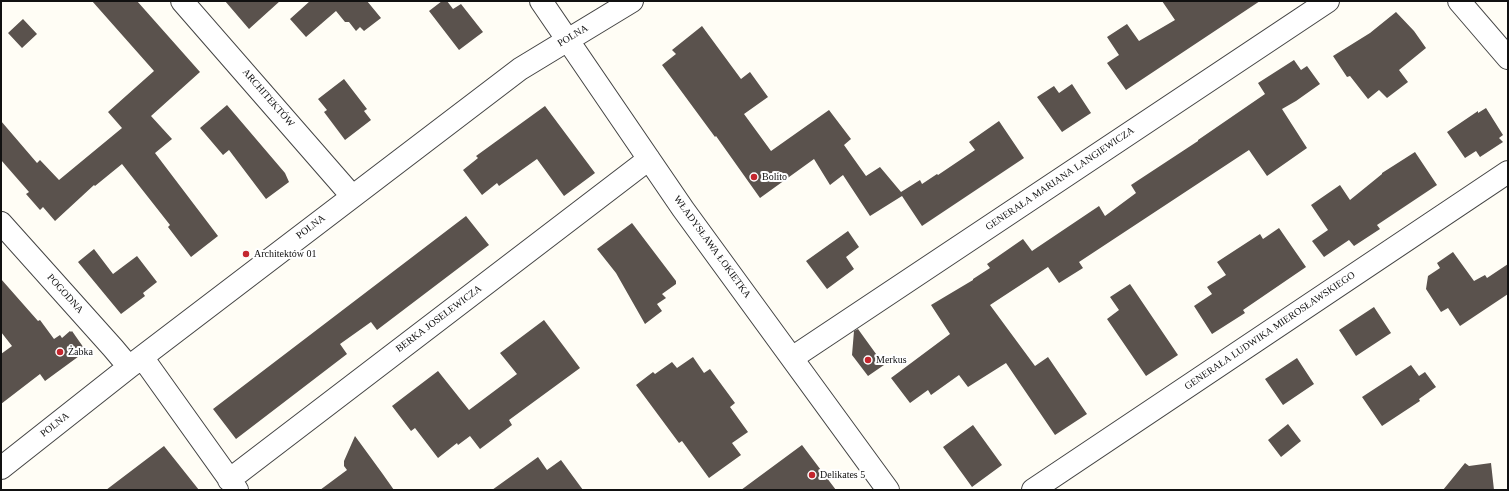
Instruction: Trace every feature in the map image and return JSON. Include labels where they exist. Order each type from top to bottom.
[{"type":"street","name":"ARCHITEKTÓW","points":[[182,1],[352,196]]},
{"type":"street","name":"WŁADYSŁAWA ŁOKIETKA","points":[[541,1],[649,159],[888,490]]},
{"type":"street","name":"POLNA","points":[[1,468],[135,362],[520,69],[632,1]]},
{"type":"street","name":"GENERAŁA MARIANA LANGIEWICZA","points":[[792,358],[1328,1]]},
{"type":"street","points":[[1459,1],[1508,58]]},
{"type":"street","name":"BERKA JOSELEWICZA","points":[[135,362],[233,485],[649,159]]},
{"type":"street","name":"GENERAŁA LUDWIKA MIEROSŁAWSKIEGO","points":[[1033,490],[1508,172]]},
{"type":"street","name":"POGODNA","points":[[1,223],[113,348],[135,362]]},
{"type":"building","points":[[92,1],[137,1],[200,72],[151,116],[172,139],[155,153],[218,236],[191,257],[168,227],[170,225],[122,164],[95,186],[94,185],[55,221],[43,207],[40,210],[26,194],[29,192],[1,160],[1,121],[37,163],[40,160],[59,180],[122,128],[108,112],[154,71]]},
{"type":"building","points":[[225,1],[280,1],[249,29]]},
{"type":"building","points":[[310,1],[367,1],[381,18],[364,31],[360,27],[356,31],[349,22],[345,22],[336,11],[306,37],[290,19]]},
{"type":"building","points":[[442,1],[447,1],[453,9],[461,4],[483,32],[459,50],[429,11]]},
{"type":"building","points":[[1162,1],[1260,1],[1126,90],[1107,63],[1119,55],[1107,37],[1127,24],[1139,41],[1175,20]]},
{"type":"building","points":[[1396,12],[1414,31],[1426,48],[1399,70],[1408,82],[1387,98],[1379,90],[1368,99],[1350,76],[1347,77],[1333,56],[1370,33]]},
{"type":"building","points":[[23,19],[37,34],[22,48],[8,33]]},
{"type":"building","points":[[702,26],[741,79],[750,72],[768,97],[744,114],[771,151],[829,110],[851,139],[844,145],[866,176],[880,167],[901,192],[920,180],[922,184],[937,174],[938,175],[975,150],[969,142],[999,121],[1024,158],[922,226],[902,196],[870,216],[843,175],[830,185],[814,159],[760,198],[716,136],[715,137],[662,65],[676,54],[672,50]]},
{"type":"building","points":[[1294,60],[1301,70],[1307,66],[1320,84],[1282,109],[1307,148],[1267,176],[1249,150],[1079,262],[1083,268],[1059,283],[1048,267],[990,305],[1035,366],[1048,357],[1087,414],[1055,435],[1006,363],[968,387],[959,375],[931,395],[928,390],[910,403],[891,378],[950,334],[931,305],[990,268],[987,264],[1023,239],[1032,251],[1099,206],[1105,216],[1136,193],[1131,185],[1198,141],[1265,94],[1258,83]]},
{"type":"building","points":[[344,79],[367,109],[364,111],[371,120],[345,140],[324,112],[327,110],[318,99]]},
{"type":"building","points":[[1072,84],[1091,113],[1062,132],[1037,97],[1054,86],[1059,93]]},
{"type":"building","points":[[227,105],[285,173],[289,182],[266,199],[229,150],[223,155],[200,128]]},
{"type":"building","points":[[545,106],[595,173],[564,196],[537,159],[499,186],[497,183],[482,195],[463,170],[478,158],[476,156]]},
{"type":"building","points":[[1486,108],[1503,135],[1499,138],[1503,142],[1480,157],[1476,151],[1465,158],[1447,132],[1478,111],[1478,113]]},
{"type":"building","points":[[1415,152],[1437,185],[1377,225],[1380,229],[1354,246],[1349,240],[1324,257],[1312,241],[1328,230],[1311,205],[1340,185],[1350,200],[1382,173]]},
{"type":"building","points":[[466,216],[489,245],[377,330],[371,322],[340,344],[347,354],[236,439],[213,409]]},
{"type":"building","points":[[632,223],[676,281],[676,284],[662,294],[666,298],[657,304],[662,311],[645,324],[616,273],[597,249]]},
{"type":"building","points":[[1279,228],[1306,267],[1243,310],[1245,313],[1212,334],[1194,306],[1212,294],[1207,287],[1226,275],[1217,262],[1260,234],[1263,239]]},
{"type":"building","points":[[848,231],[859,247],[846,257],[854,269],[827,289],[806,261]]},
{"type":"building","points":[[94,249],[113,274],[137,256],[157,282],[143,293],[145,296],[121,314],[78,262]]},
{"type":"building","points":[[1453,252],[1474,281],[1485,275],[1487,278],[1508,264],[1508,294],[1460,326],[1448,308],[1441,312],[1426,289],[1428,276],[1440,268],[1437,263]]},
{"type":"building","points":[[1,279],[38,321],[40,320],[54,339],[60,335],[62,338],[72,331],[86,351],[45,381],[40,374],[1,404],[1,354],[12,346],[1,332]]},
{"type":"building","points":[[1130,284],[1178,355],[1146,376],[1107,319],[1119,310],[1110,297]]},
{"type":"building","points":[[1374,307],[1391,333],[1356,356],[1339,330]]},
{"type":"building","points":[[544,320],[580,368],[509,420],[512,425],[480,449],[470,436],[458,445],[457,443],[438,458],[415,428],[411,431],[392,406],[438,371],[469,410],[517,374],[500,353]]},
{"type":"building","name":"Merkus","points":[[858,329],[884,365],[868,376],[852,355],[854,331]]},
{"type":"building","points":[[693,357],[704,373],[710,369],[735,403],[730,407],[748,432],[732,443],[741,455],[709,478],[682,441],[679,443],[636,385],[653,372],[655,374],[672,362],[677,368]]},
{"type":"building","points":[[1297,358],[1314,384],[1283,405],[1265,379]]},
{"type":"building","points":[[1411,365],[1419,376],[1425,372],[1436,387],[1419,399],[1420,401],[1382,426],[1362,397]]},
{"type":"building","points":[[1288,424],[1301,441],[1281,457],[1268,440]]},
{"type":"building","points":[[973,425],[1002,465],[972,487],[943,447]]},
{"type":"building","points":[[355,436],[394,490],[320,490],[347,470],[344,466],[344,461]]},
{"type":"building","points":[[802,445],[836,490],[741,490]]},
{"type":"building","points":[[164,446],[199,490],[106,490]]},
{"type":"building","points":[[538,457],[547,470],[561,460],[583,490],[492,490]]},
{"type":"building","points":[[1465,463],[1469,466],[1491,463],[1494,490],[1443,490]]},
{"type":"place","name":"Bolito","points":[[754,177]]},
{"type":"place","name":"Architektów 01","points":[[246,254]]},
{"type":"place","name":"Żabka","points":[[60,352]]},
{"type":"place","name":"Merkus","points":[[868,360]]},
{"type":"place","name":"Delikates 5","points":[[812,475]]}]
